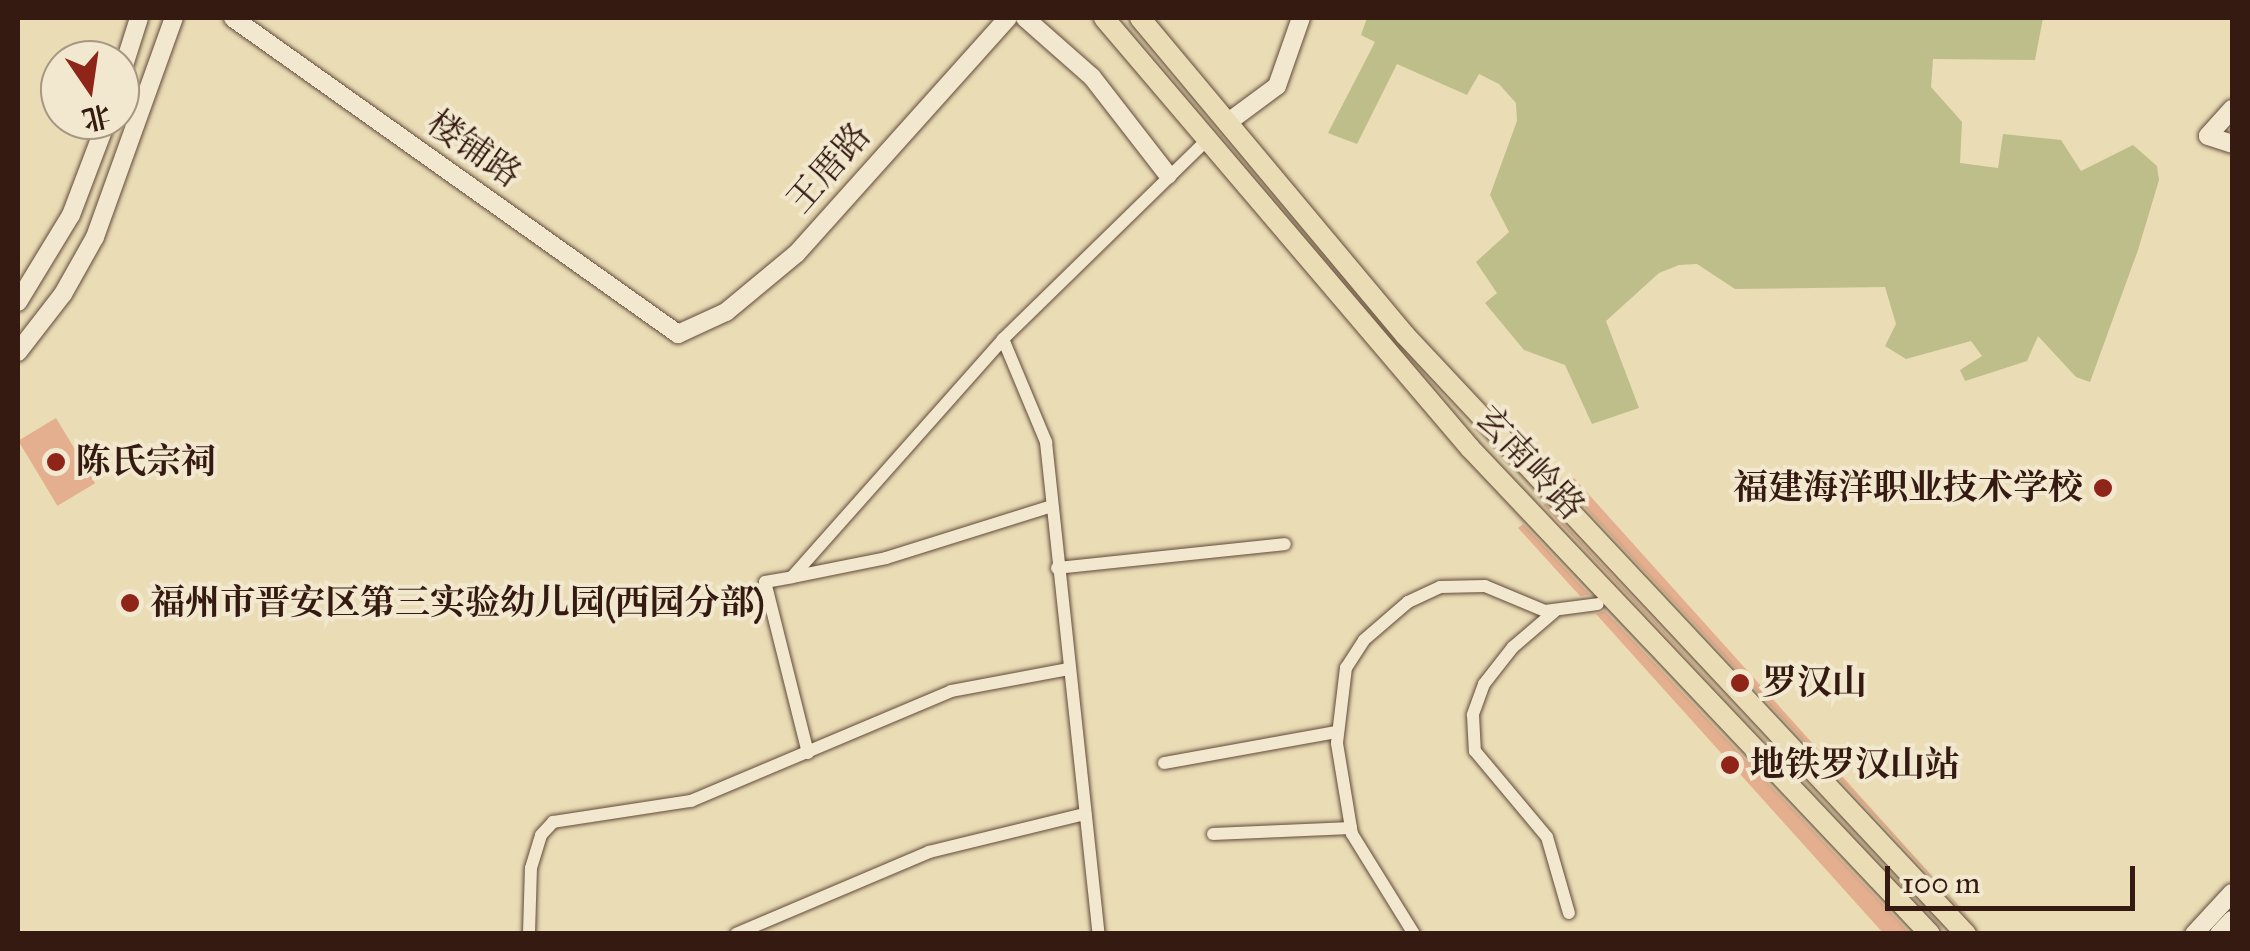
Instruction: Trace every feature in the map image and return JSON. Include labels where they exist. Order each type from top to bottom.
[{"type":"main road","name":"玄南岭路","points":[[1104,18],[1470,448],[1930,934]]},
{"type":"main road","name":"玄南岭路","points":[[1140,18],[1491,430],[1966,934]]},
{"type":"street","points":[[18,352],[63,294],[102,222],[174,18]]},
{"type":"street","name":"楼铺路","points":[[233,18],[678,334]]},
{"type":"street","name":"王厝路","points":[[678,334],[726,312],[797,254],[1008,18]]},
{"type":"street","points":[[1025,18],[1092,76],[1168,175]]},
{"type":"street","points":[[1228,123],[1278,86],[1302,18]]},
{"type":"street","points":[[2232,108],[2208,136],[2232,144]]},
{"type":"street","points":[[18,302],[71,215],[99,140]]},
{"type":"street","points":[[792,577],[1003,338],[1206,141]]},
{"type":"street","points":[[1003,338],[1042,425],[1099,934]]},
{"type":"street","points":[[808,753],[765,582],[886,558],[1052,506]]},
{"type":"street","points":[[1058,568],[1285,544]]},
{"type":"street","points":[[1414,934],[1352,828],[1337,732],[1346,668],[1364,640],[1408,602],[1440,587],[1485,586],[1554,612]]},
{"type":"street","points":[[1568,914],[1547,836],[1474,751],[1473,715],[1484,684],[1513,646],[1554,612],[1598,604]]},
{"type":"street","points":[[529,934],[531,868],[541,835],[553,822],[691,800],[964,686],[1068,669]]},
{"type":"street","points":[[1164,764],[1337,732]]},
{"type":"street","points":[[736,934],[930,852],[1085,814]]},
{"type":"street","points":[[1212,834],[1352,828]]},
{"type":"street","points":[[2194,934],[2232,894]]},
{"type":"street","points":[[2219,934],[2232,920]]},
{"type":"green space","points":[[1367,18],[2043,18],[2035,60],[1933,59],[1931,87],[1962,122],[1960,163],[1998,168],[2003,134],[2061,140],[2081,171],[2133,145],[2157,166],[2159,180],[2138,250],[2090,382],[2076,377],[2038,336],[2027,361],[1965,381],[1960,370],[1982,356],[1971,341],[1906,359],[1885,346],[1896,324],[1885,287],[1735,289],[1697,264],[1679,265],[1659,273],[1606,321],[1639,408],[1592,424],[1565,365],[1524,350],[1485,303],[1497,293],[1476,262],[1509,232],[1490,195],[1517,121],[1516,103],[1499,84],[1479,74],[1467,95],[1397,64],[1357,144],[1328,133],[1375,42],[1361,35]]},
{"type":"building","name":"陈氏宗祠","points":[[56,418],[95,483],[57,506],[18,441]]},
{"type":"building","points":[[1574,478],[1975,924],[1565,486]]},
{"type":"building","points":[[1545,504],[1780,756],[1543,505]]},
{"type":"building","points":[[1523,524],[1590,595],[1580,596],[1518,528]]},
{"type":"building","points":[[1605,611],[1911,934],[1884,934],[1596,614]]},
{"type":"place","name":"陈氏宗祠","points":[[56,462]]},
{"type":"place","name":"福建海洋职业技术学校","points":[[2103,488]]},
{"type":"place","name":"福州市晋安区第三实验幼儿园(西园分部)","points":[[130,603]]},
{"type":"place","name":"罗汉山","points":[[1740,683]]},
{"type":"place","name":"地铁罗汉山站","points":[[1730,765]]}]
